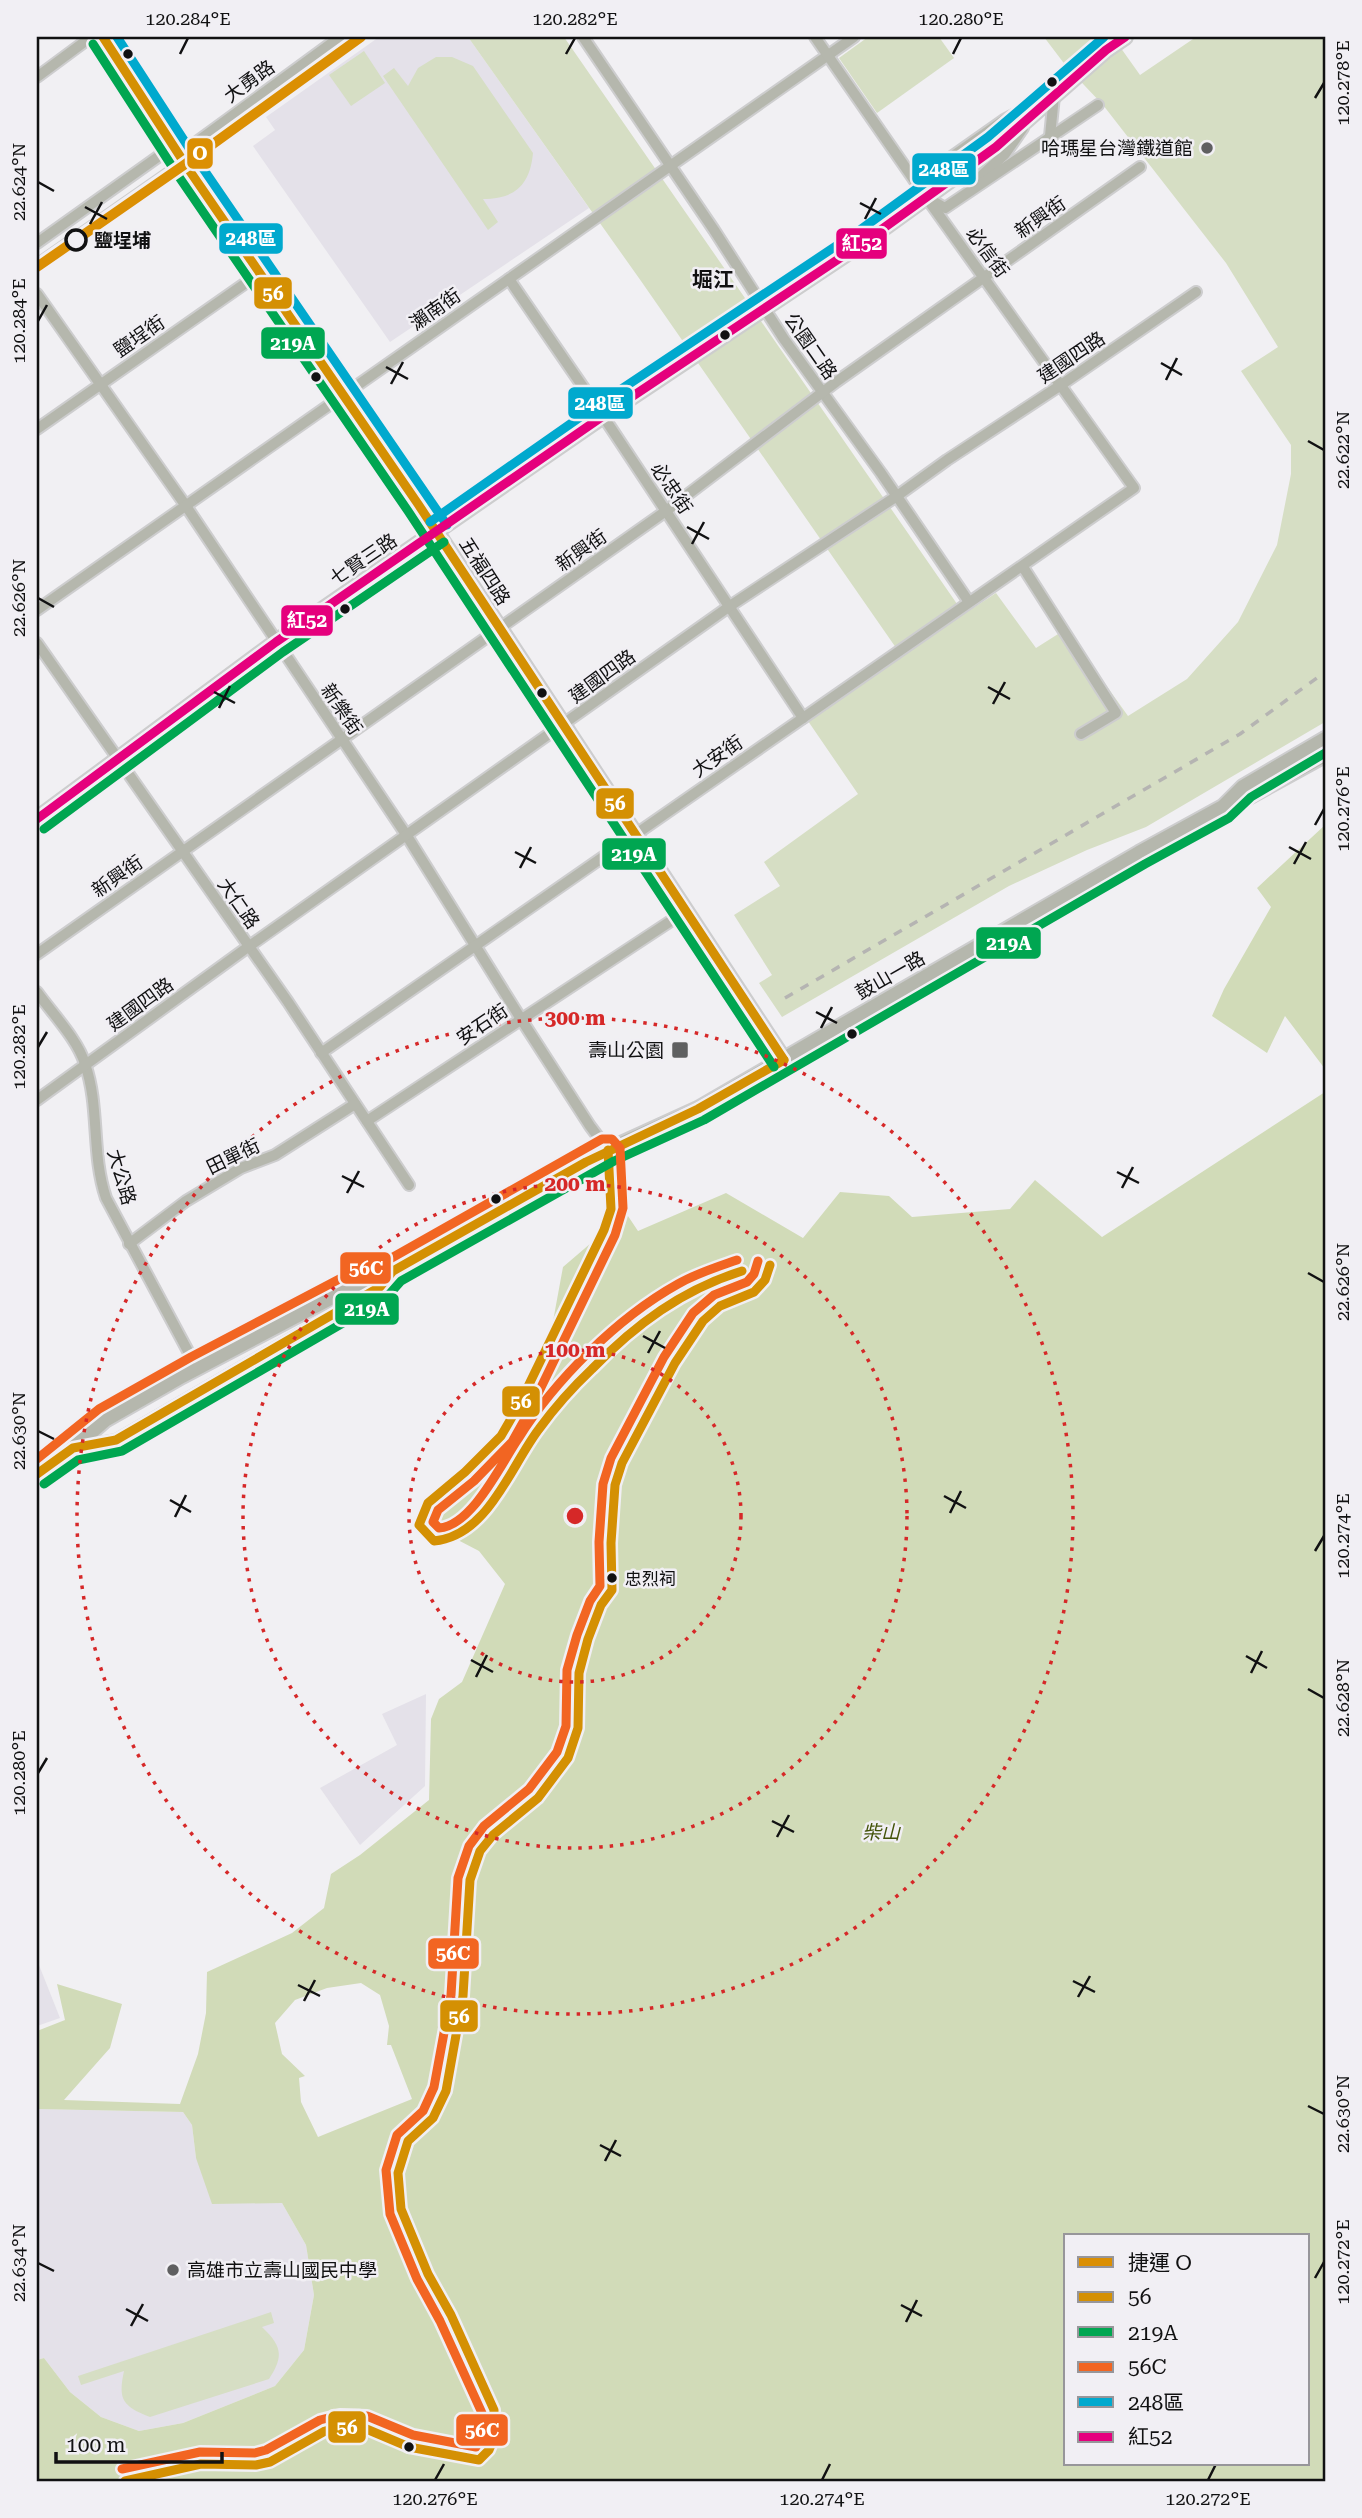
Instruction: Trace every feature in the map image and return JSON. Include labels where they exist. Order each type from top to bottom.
[{"type":"street","points":[[37,77],[91,37]]},
{"type":"street","name":"五福四路","points":[[103,37],[179,155],[437,532],[784,1060]]},
{"type":"street","name":"大勇路","points":[[37,243],[162,154],[179,155],[339,37]]},
{"type":"street","name":"必信街","points":[[815,37],[1134,488]]},
{"type":"street","name":"瀨南街","points":[[37,611],[854,37]]},
{"type":"street","name":"七賢三路","points":[[37,819],[275,642],[603,416],[765,310],[996,147],[1106,50],[1125,37]]},
{"type":"street","name":"公園二路","points":[[585,38],[765,310],[969,602]]},
{"type":"street","points":[[1050,136],[1063,88]]},
{"type":"street","points":[[1063,88],[1004,120],[923,177],[926,197],[945,208],[1098,104]]},
{"type":"street","name":"七賢三路","points":[[956,200],[1005,154],[1030,118]]},
{"type":"street","name":"大勇路","points":[[37,265],[176,169],[179,155]]},
{"type":"street","name":"新興街","points":[[37,954],[666,511],[822,393],[1140,167]]},
{"type":"street","name":"鹽埕街","points":[[37,429],[260,273]]},
{"type":"street","name":"必忠街","points":[[509,279],[803,718]]},
{"type":"street","name":"建國四路","points":[[37,1100],[248,947],[730,606],[1196,292]]},
{"type":"street","name":"新樂街","points":[[37,294],[186,506],[407,836],[474,946],[608,1150]]},
{"type":"street","name":"大安街","points":[[321,1052],[1134,488]]},
{"type":"street","points":[[1023,567],[1116,713],[1081,734]]},
{"type":"street","name":"大仁路","points":[[37,643],[288,1002],[409,1185]]},
{"type":"street","name":"鼓山一路","points":[[73,1448],[105,1420],[197,1368],[352,1286],[393,1271],[608,1150],[698,1109],[1223,807],[1243,787],[1325,740]]},
{"type":"street","points":[[1223,807],[1245,801],[1325,757]]},
{"type":"street","name":"安石街","points":[[367,1121],[686,911]]},
{"type":"street","name":"大公路","points":[[37,992],[80,1051],[86,1064],[92,1097],[98,1170],[106,1198],[197,1368]]},
{"type":"street","name":"田單街","points":[[129,1244],[186,1201],[241,1168],[275,1155],[355,1104]]},
{"type":"street","name":"鼓山一路","points":[[73,1448],[116,1440],[380,1287],[393,1271]]},
{"type":"street","points":[[37,1474],[73,1448]]},
{"type":"shaded area","points":[[379,37],[468,37],[589,208],[390,342],[253,146],[275,130],[266,117]]},
{"type":"shaded area","points":[[426,1694],[425,1786],[360,1845],[320,1788],[397,1745],[382,1714]]},
{"type":"shaded area","points":[[37,1960],[60,2018],[37,2026]]},
{"type":"shaded area","name":"高雄市立壽山國民中學","points":[[37,2109],[183,2112],[192,2125],[196,2158],[282,2203],[306,2245],[314,2295],[304,2350],[275,2386],[183,2423],[139,2431],[101,2417],[70,2392],[44,2358],[37,2360]]},
{"type":"green space","points":[[468,37],[564,37],[964,614],[996,593],[1036,648],[1066,629],[1128,716],[1187,679],[1238,622],[1277,545],[1291,474],[1291,445],[1241,371],[1278,347],[1226,263],[1103,105],[1066,66],[1044,37],[1103,37],[1107,41],[1113,37],[1140,75],[1196,37],[1325,37],[1325,722],[1146,827],[1087,850],[1009,886],[782,1017],[759,983],[772,975],[734,915],[780,886],[764,862],[858,794],[808,721],[901,655]]},
{"type":"green space","points":[[868,37],[939,37],[954,58],[877,113],[839,58]]},
{"type":"green space","points":[[364,51],[385,83],[351,106],[329,75]]},
{"type":"green space","points":[[436,57],[452,57],[473,66],[533,153],[528,174],[519,188],[504,196],[483,199],[498,222],[488,230],[383,76],[394,68],[408,86],[418,68]]},
{"type":"green space","points":[[1325,825],[1325,1069],[1285,1016],[1267,1053],[1212,1016],[1224,989],[1271,907],[1257,888]]},
{"type":"green space","name":"柴山","points":[[1325,1092],[1325,2481],[37,2481],[37,2360],[44,2358],[70,2392],[101,2417],[139,2431],[183,2423],[275,2386],[304,2350],[314,2295],[306,2245],[282,2203],[212,2204],[196,2158],[192,2125],[183,2112],[37,2109],[37,2031],[65,2020],[57,1984],[122,2004],[110,2048],[64,2100],[180,2104],[198,2054],[206,2013],[207,1972],[292,1933],[324,1908],[331,1874],[360,1855],[429,1800],[431,1719],[439,1699],[462,1682],[505,1584],[479,1551],[431,1526],[431,1506],[508,1441],[542,1381],[563,1267],[626,1213],[638,1231],[726,1193],[803,1238],[840,1192],[889,1196],[912,1217],[1010,1209],[1035,1180],[1102,1237]],"holes":[[[361,1983],[380,1995],[389,2026],[387,2045],[391,2045],[412,2099],[318,2137],[301,2102],[299,2078],[305,2076],[282,2054],[275,2023],[295,2000],[327,1988]]]},
{"type":"green space","points":[[271,2312],[274,2323],[262,2327],[274,2340],[279,2357],[269,2379],[150,2417],[133,2409],[124,2400],[124,2371],[81,2385],[78,2376]]},
{"type":"railway","points":[[785,998],[1240,734],[1325,672]]},
{"type":"metro line","name":"O","points":[[37,267],[361,37]]},
{"type":"transit line","name":"56","points":[[103,37],[187,167],[418,504],[784,1060]]},
{"type":"transit line","name":"248區","points":[[117,37],[189,148],[447,525]]},
{"type":"transit line","name":"248區","points":[[430,522],[596,406],[860,230],[988,137],[1104,37]]},
{"type":"transit line","name":"紅52","points":[[37,819],[276,642],[603,416],[867,240],[996,147],[1106,50],[1125,37]]},
{"type":"transit line","name":"219A","points":[[93,44],[177,174],[408,511],[774,1067]]},
{"type":"transit line","name":"219A","points":[[44,829],[283,652],[444,542]]},
{"type":"transit line","name":"219A","points":[[44,1484],[78,1460],[122,1451],[386,1298],[401,1281],[614,1161],[704,1120],[1229,818],[1251,797],[1325,753]]},
{"type":"transit line","name":"56","points":[[37,1474],[73,1448],[116,1440],[380,1287],[393,1271],[586,1162],[698,1109],[784,1060]]},
{"type":"transit line","name":"56C","points":[[37,1459],[99,1409],[191,1357],[347,1275],[388,1260],[602,1139],[612,1139],[620,1148],[623,1208],[615,1235],[512,1442],[474,1481],[438,1510],[433,1522],[439,1528],[451,1525],[463,1517],[485,1492],[550,1395],[610,1332],[678,1284],[737,1260]]},
{"type":"transit line","name":"56","points":[[608,1150],[611,1209],[604,1230],[519,1405],[501,1436],[465,1472],[428,1503],[419,1525],[434,1541],[453,1536],[469,1527],[483,1513],[551,1413],[626,1337],[680,1298],[742,1271]]},
{"type":"transit line","name":"56C","points":[[122,2469],[200,2452],[255,2453],[266,2450],[320,2420],[340,2415],[367,2416],[413,2435],[476,2447],[482,2435],[482,2413],[440,2321],[417,2279],[390,2214],[386,2170],[397,2135],[423,2111],[434,2087],[451,1995],[458,1878],[469,1846],[484,1826],[529,1789],[557,1752],[566,1726],[567,1670],[590,1601],[600,1586],[599,1542],[603,1484],[611,1458],[664,1357],[693,1313],[714,1295],[747,1282],[754,1274],[758,1261]]},
{"type":"transit line","name":"56","points":[[125,2481],[201,2464],[256,2465],[270,2462],[325,2431],[341,2427],[364,2428],[409,2447],[479,2460],[489,2450],[494,2438],[494,2410],[451,2315],[428,2274],[401,2209],[398,2173],[408,2141],[433,2118],[446,2091],[463,1996],[470,1880],[480,1851],[493,1835],[538,1798],[568,1758],[578,1728],[579,1673],[601,1605],[612,1590],[611,1543],[615,1485],[622,1463],[675,1363],[703,1321],[720,1306],[754,1292],[765,1280],[770,1265]]},
{"type":"place","name":"哈瑪星台灣鐵道館","points":[[1207,148]]},
{"type":"place","name":"鹽埕埔","points":[[76,240]]},
{"type":"place","name":"壽山公園","points":[[680,1050]]},
{"type":"place","name":"忠烈祠","points":[[612,1578]]},
{"type":"place","name":"高雄市立壽山國民中學","points":[[173,2270]]},
{"type":"district","name":"堀江","points":[[713,280]]}]
